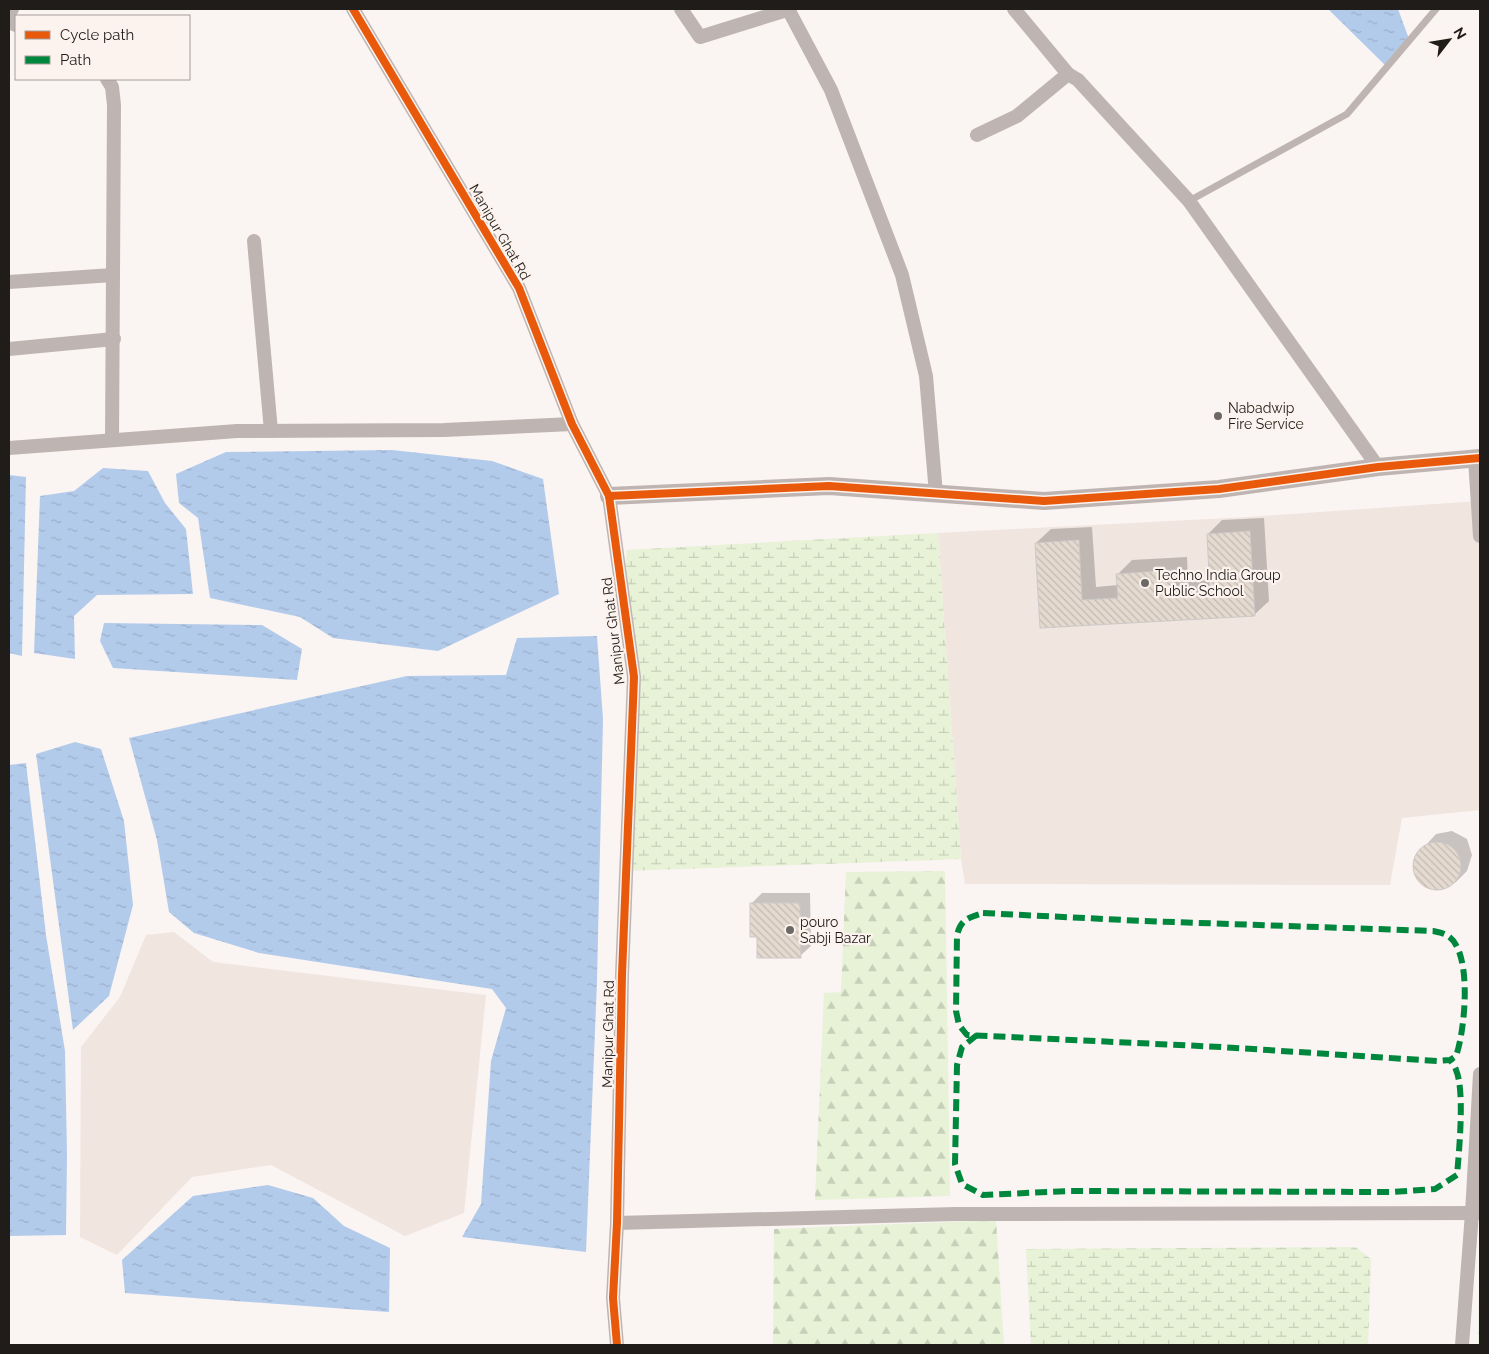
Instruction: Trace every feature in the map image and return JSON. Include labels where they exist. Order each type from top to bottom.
[{"type":"street","name":"Manipur Ghat Rd","points":[[353,9],[519,288],[572,424],[609,496],[634,677],[622,975],[617,1223],[613,1298],[616,1345]]},
{"type":"street","points":[[681,9],[700,36],[789,9],[831,90],[902,275],[926,376],[936,494]]},
{"type":"street","points":[[1014,9],[1068,74],[1078,80],[1189,201],[1378,467]]},
{"type":"street","points":[[977,135],[1017,116],[1068,74]]},
{"type":"street","points":[[108,80],[112,87],[114,105],[112,440]]},
{"type":"street","points":[[254,241],[271,431]]},
{"type":"street","points":[[9,282],[113,276]]},
{"type":"street","points":[[9,348],[114,339]]},
{"type":"street","points":[[9,448],[236,431],[444,430],[572,424]]},
{"type":"street","points":[[609,496],[829,486],[1044,501],[1219,489],[1378,467],[1478,458],[1480,536]]},
{"type":"street","points":[[1462,1345],[1476,1213],[1480,1074]]},
{"type":"street","points":[[617,1223],[955,1214],[1476,1213]]},
{"type":"lane","points":[[1189,201],[1347,114],[1436,9]]},
{"type":"shaded area","points":[[1478,501],[1480,536],[1480,810],[1402,818],[1390,885],[965,884],[961,859],[938,533],[1248,517]]},
{"type":"shaded area","points":[[174,932],[213,962],[486,995],[464,1213],[405,1236],[271,1165],[192,1177],[117,1255],[80,1237],[81,1047],[120,997],[146,935]]},
{"type":"green space","points":[[938,533],[961,859],[626,871],[634,677],[621,594],[627,550]]},
{"type":"green space","points":[[945,871],[950,1196],[815,1200],[824,993],[841,992],[846,872]]},
{"type":"green space","points":[[996,1220],[1004,1345],[773,1345],[774,1229]]},
{"type":"green space","points":[[1480,1225],[1480,1345],[1478,1345]]},
{"type":"green space","points":[[1355,1247],[1371,1259],[1368,1345],[1031,1345],[1026,1249]]},
{"type":"water","points":[[1328,9],[1398,9],[1409,39],[1387,67]]},
{"type":"water","points":[[392,450],[492,461],[543,479],[559,594],[438,651],[333,638],[300,617],[210,598],[198,518],[179,503],[176,474],[226,452]]},
{"type":"water","points":[[103,468],[148,471],[165,503],[186,529],[193,594],[97,595],[74,616],[75,659],[34,653],[40,496],[74,491]]},
{"type":"water","points":[[9,475],[26,477],[22,656],[9,653]]},
{"type":"water","points":[[104,623],[262,625],[302,649],[297,680],[113,668],[100,641]]},
{"type":"water","points":[[597,636],[603,719],[597,981],[586,1252],[462,1237],[481,1204],[491,1061],[506,1008],[492,989],[259,953],[194,933],[169,912],[157,840],[129,738],[407,676],[506,675],[517,638]]},
{"type":"water","points":[[75,742],[101,749],[124,821],[133,905],[109,996],[73,1030],[36,754]]},
{"type":"water","points":[[26,763],[46,935],[65,1051],[66,1235],[9,1236],[9,765]]},
{"type":"water","points":[[268,1185],[313,1198],[344,1226],[390,1248],[389,1312],[125,1293],[122,1260],[193,1196]]},
{"type":"building","name":"Techno India Group Public School","points":[[1250,531],[1255,616],[1040,628],[1035,543],[1079,540],[1082,600],[1118,598],[1116,574],[1173,570],[1174,595],[1210,593],[1207,534]]},
{"type":"building","points":[[1432,842],[1442,842],[1451,846],[1457,852],[1460,857],[1460,875],[1451,886],[1442,890],[1432,890],[1423,886],[1417,880],[1413,871],[1413,861],[1417,852],[1423,846]]},
{"type":"building","points":[[750,903],[800,903],[801,958],[757,958],[757,937],[750,937]]},
{"type":"marked path","points":[[983,913],[1144,921],[1433,931],[1441,933],[1448,936],[1456,945],[1464,974],[1464,1011],[1456,1056],[1450,1060],[1437,1061],[1221,1047],[967,1035],[959,1025],[956,1011],[957,935],[963,922],[983,913]]},
{"type":"marked path","points":[[977,1035],[962,1047],[957,1065],[955,1164],[962,1184],[983,1195],[1069,1191],[1393,1192],[1435,1189],[1457,1175],[1461,1106],[1459,1079],[1456,1069],[1450,1060]]},
{"type":"cycle path","points":[[353,9],[519,288],[572,424],[609,496],[634,677],[622,975],[617,1223],[613,1298],[617,1345]]},
{"type":"cycle path","points":[[609,496],[829,486],[1044,501],[1219,489],[1378,467],[1480,458]]},
{"type":"place","name":"Nabadwip Fire Service","points":[[1218,416]]},
{"type":"place","name":"Techno India Group Public School","points":[[1145,583]]},
{"type":"place","name":"pouro Sabji Bazar","points":[[790,930]]}]
